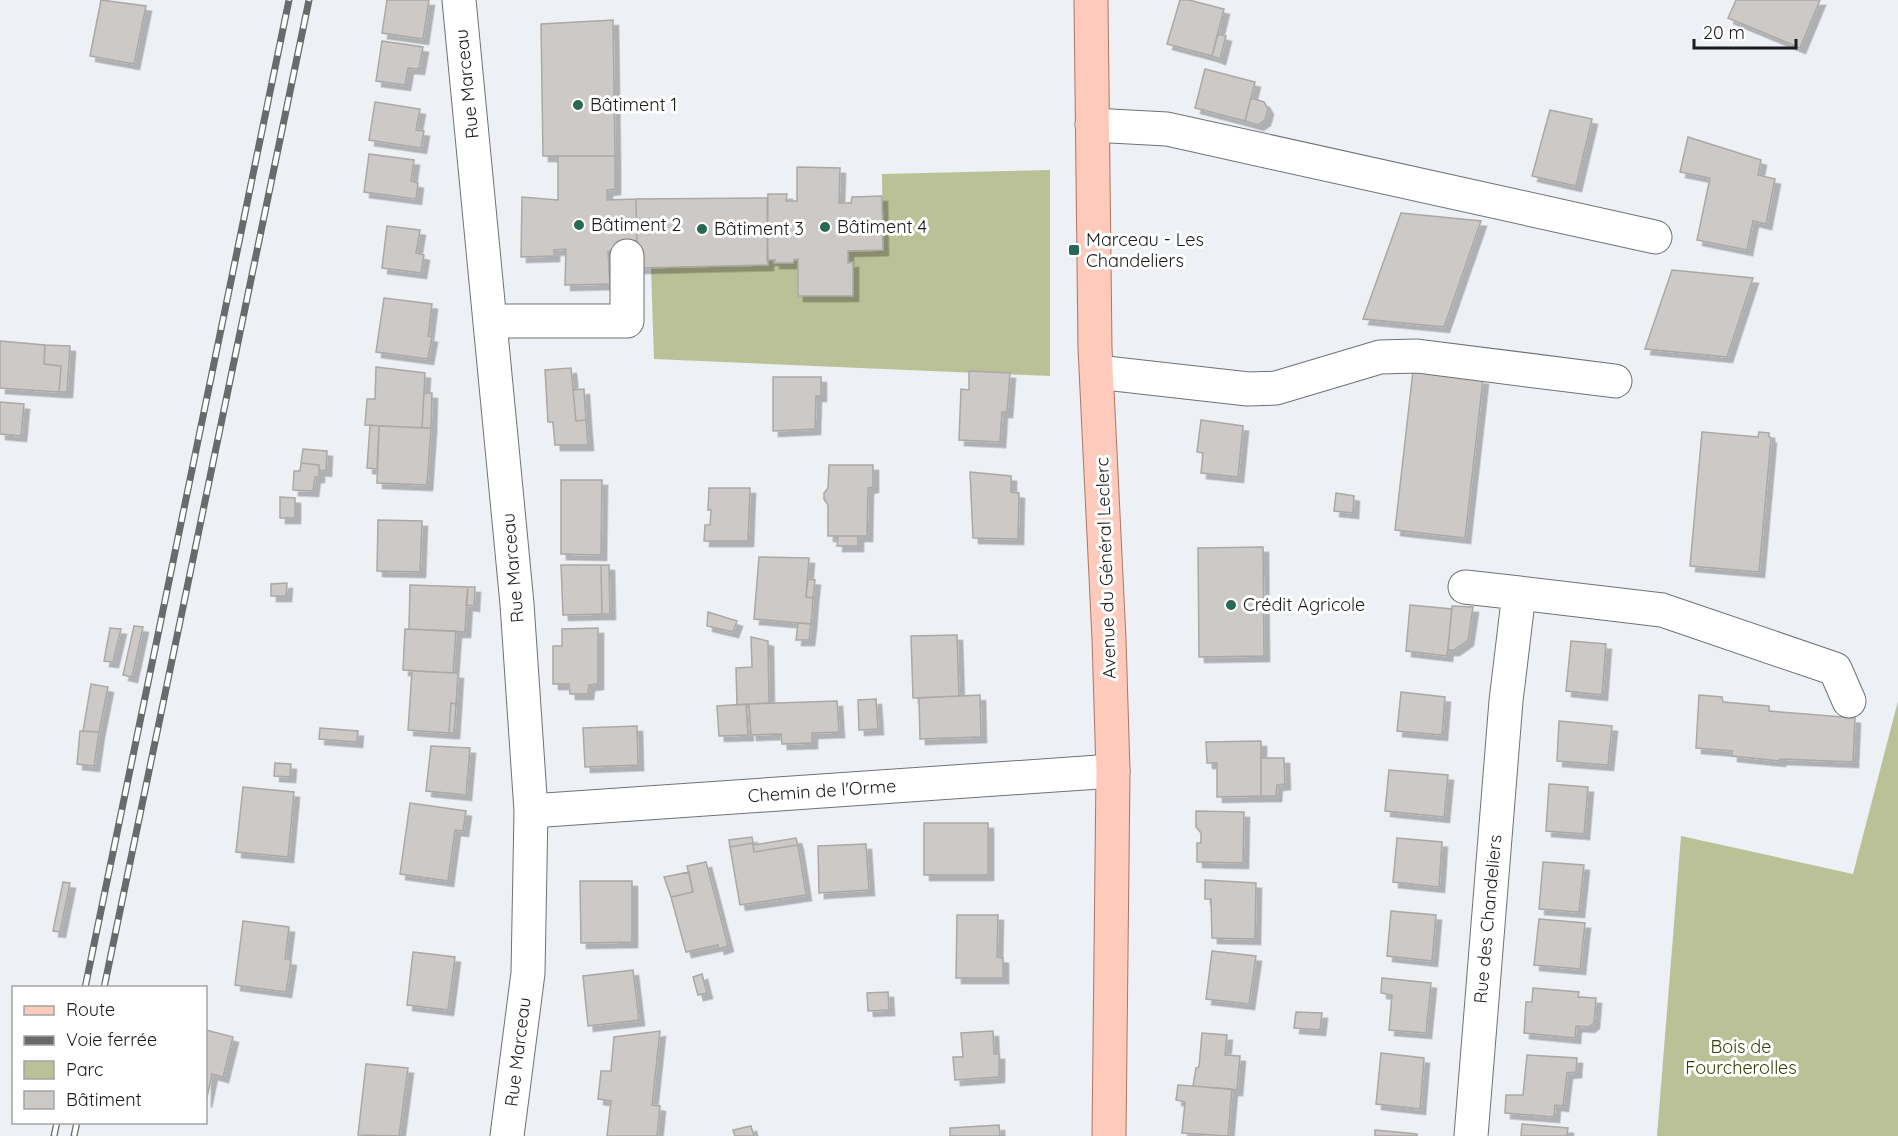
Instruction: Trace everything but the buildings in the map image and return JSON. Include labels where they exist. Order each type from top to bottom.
[{"type":"main road","name":"Avenue du Général Leclerc","points":[[1091,0],[1096,372],[1103,490],[1113,771],[1109,1136]]},
{"type":"street","name":"Rue Marceau","points":[[459,0],[517,604],[531,811],[528,973],[507,1136]]},
{"type":"street","points":[[1092,125],[1167,129],[1655,237]]},
{"type":"street","points":[[490,321],[627,321],[627,256]]},
{"type":"street","points":[[1096,372],[1248,389],[1276,388],[1380,357],[1417,356],[1615,381]]},
{"type":"street","points":[[1465,587],[1662,610],[1834,669],[1849,701]]},
{"type":"street","name":"Rue des Chandeliers","points":[[1471,1136],[1506,701],[1519,593]]},
{"type":"street","name":"Chemin de l'Orme","points":[[531,811],[1113,771]]},
{"type":"green space","points":[[1050,170],[1050,376],[654,359],[651,268],[767,260],[775,260],[775,263],[793,263],[798,259],[798,296],[853,296],[853,263],[848,263],[848,251],[883,250],[882,174]]},
{"type":"green space","name":"Bois de Fourcherolles","points":[[1898,701],[1898,1136],[1657,1136],[1681,836],[1853,874]]},
{"type":"railway","points":[[85,986],[289,0]]},
{"type":"railway","points":[[104,986],[309,0]]},
{"type":"railway","points":[[54,1136],[57,1124]]},
{"type":"railway","points":[[74,1136],[77,1124]]},
{"type":"place","name":"Bâtiment 1","points":[[578,105]]},
{"type":"place","name":"Bâtiment 2","points":[[579,225]]},
{"type":"place","name":"Bâtiment 4","points":[[825,227]]},
{"type":"place","name":"Bâtiment 3","points":[[702,229]]},
{"type":"place","name":"Marceau - Les Chandeliers","points":[[1074,250]]},
{"type":"place","name":"Crédit Agricole","points":[[1231,605]]}]
